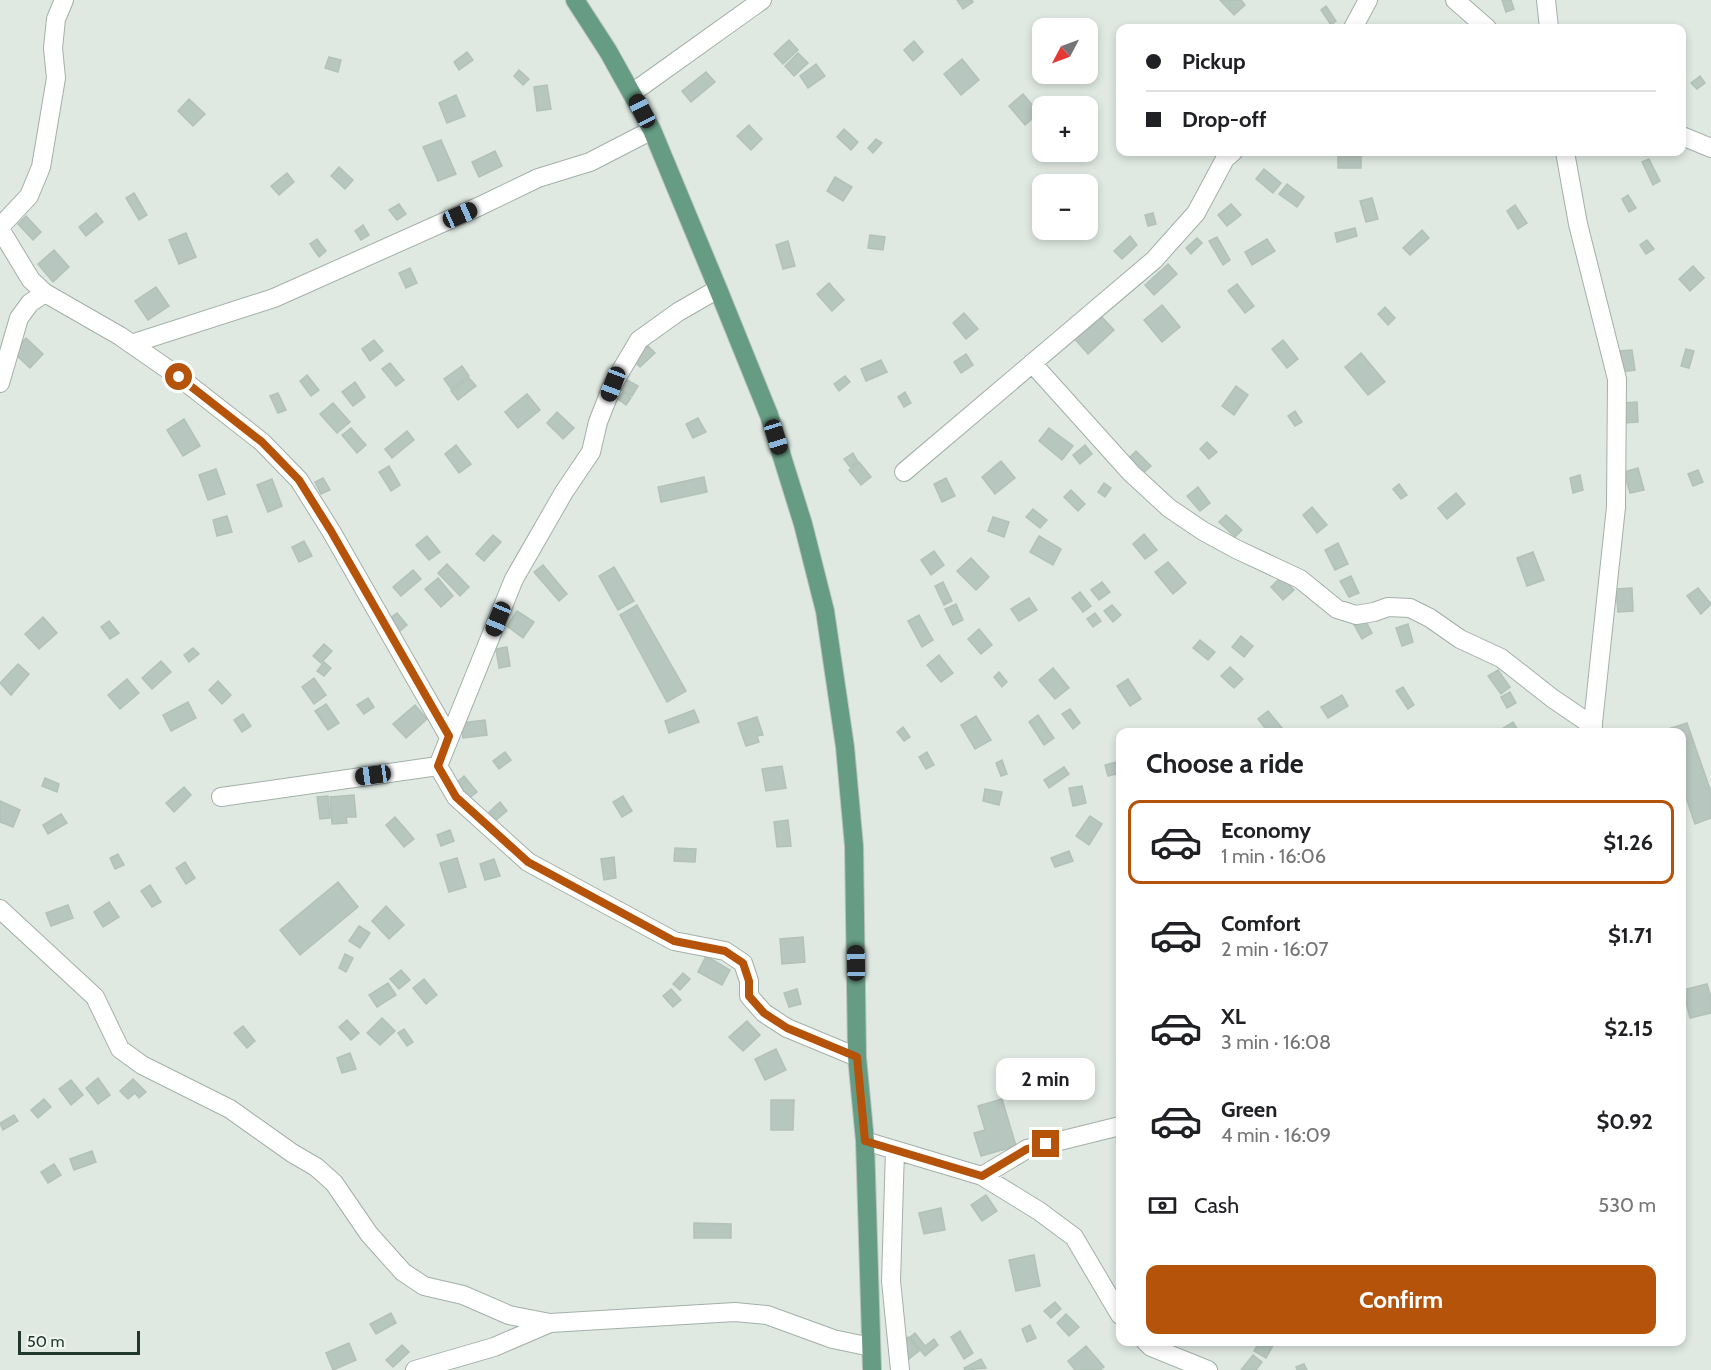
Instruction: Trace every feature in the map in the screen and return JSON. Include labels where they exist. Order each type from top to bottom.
[{"type":"main road","points":[[575,0],[633,93],[652,130],[718,289],[769,415],[803,524],[825,611],[845,747],[854,846],[857,1057],[865,1141],[872,1370]]},
{"type":"street","points":[[64,0],[56,19],[53,48],[56,78],[41,168],[29,196],[0,228],[32,280],[45,293],[131,344],[179,377],[262,442],[299,480],[331,531],[449,736]]},
{"type":"street","points":[[633,93],[762,0]]},
{"type":"street","points":[[1355,24],[1368,0]]},
{"type":"street","points":[[1455,0],[1482,24]]},
{"type":"street","points":[[1546,0],[1549,24]]},
{"type":"street","points":[[131,344],[274,298],[538,178],[590,162],[652,130]]},
{"type":"street","points":[[1686,138],[1711,148]]},
{"type":"street","points":[[904,472],[1154,260],[1196,213],[1228,156]]},
{"type":"street","points":[[1566,156],[1578,224],[1617,379],[1616,507],[1593,728]]},
{"type":"street","points":[[438,766],[514,579],[564,492],[591,452],[598,422],[613,384],[639,340],[678,312],[718,289]]},
{"type":"street","points":[[0,383],[19,318],[30,303],[45,293]]},
{"type":"street","points":[[1032,363],[1131,473],[1169,508],[1203,531],[1300,579],[1337,609],[1356,615],[1388,607],[1410,608],[1430,618],[1460,639],[1501,658],[1592,728]]},
{"type":"street","points":[[438,766],[456,797],[528,862],[674,941],[725,951],[743,963],[749,981],[749,996],[764,1013],[787,1028],[857,1057]]},
{"type":"street","points":[[221,797],[438,766]]},
{"type":"street","points":[[0,909],[95,997],[120,1048],[142,1065],[230,1109],[292,1154],[316,1167],[334,1183],[369,1234],[403,1272],[424,1286],[463,1295],[508,1315],[550,1323],[735,1312],[767,1315],[833,1339],[871,1347]]},
{"type":"street","points":[[982,1176],[1027,1149],[1116,1127]]},
{"type":"street","points":[[865,1141],[982,1176],[1039,1211],[1074,1237],[1116,1308]]},
{"type":"street","points":[[895,1150],[891,1281],[900,1370]]},
{"type":"street","points":[[415,1370],[494,1347],[550,1323]]},
{"type":"street","points":[[1149,1346],[1208,1370]]},
{"type":"building","points":[[957,0],[972,0],[973,2],[963,9]]},
{"type":"building","points":[[1220,0],[1241,0],[1245,5],[1234,15]]},
{"type":"building","points":[[1502,0],[1511,0],[1514,9],[1506,12]]},
{"type":"building","points":[[1326,6],[1336,21],[1330,24],[1321,10]]},
{"type":"building","points":[[789,40],[798,50],[783,64],[774,54]]},
{"type":"building","points":[[914,41],[923,52],[913,61],[904,50]]},
{"type":"building","points":[[467,52],[473,60],[459,70],[454,62]]},
{"type":"building","points":[[798,53],[808,63],[794,76],[785,66]]},
{"type":"building","points":[[329,57],[341,60],[338,72],[325,68]]},
{"type":"building","points":[[962,59],[979,80],[961,95],[944,74]]},
{"type":"building","points":[[816,64],[825,76],[808,88],[800,76]]},
{"type":"building","points":[[519,70],[529,79],[523,85],[514,76]]},
{"type":"building","points":[[706,72],[715,82],[691,102],[682,91]]},
{"type":"building","points":[[1700,76],[1705,83],[1697,89],[1691,83]]},
{"type":"building","points":[[547,85],[551,109],[537,111],[534,87]]},
{"type":"building","points":[[1023,94],[1032,105],[1032,119],[1025,125],[1009,106]]},
{"type":"building","points":[[456,95],[465,116],[447,123],[439,103]]},
{"type":"building","points":[[189,99],[205,114],[193,126],[178,111]]},
{"type":"building","points":[[749,125],[762,139],[751,150],[737,136]]},
{"type":"building","points":[[844,129],[858,142],[851,150],[837,137]]},
{"type":"building","points":[[876,139],[882,143],[873,153],[868,148]]},
{"type":"building","points":[[441,140],[456,174],[438,181],[423,147]]},
{"type":"building","points":[[495,151],[502,166],[479,177],[472,162]]},
{"type":"building","points":[[1338,156],[1361,156],[1361,168],[1338,168]]},
{"type":"building","points":[[1649,159],[1660,181],[1653,185],[1642,162]]},
{"type":"building","points":[[339,167],[353,180],[345,189],[331,176]]},
{"type":"building","points":[[1264,169],[1281,183],[1273,193],[1256,179]]},
{"type":"building","points":[[287,173],[294,182],[279,195],[271,186]]},
{"type":"building","points":[[835,177],[852,187],[843,201],[827,191]]},
{"type":"building","points":[[1287,184],[1304,197],[1297,207],[1279,194]]},
{"type":"building","points":[[134,193],[147,215],[139,220],[126,198]]},
{"type":"building","points":[[1628,195],[1636,208],[1629,212],[1622,199]]},
{"type":"building","points":[[1372,198],[1378,219],[1366,222],[1360,201]]},
{"type":"building","points":[[399,204],[406,214],[397,220],[389,210]]},
{"type":"building","points":[[1231,204],[1241,215],[1227,226],[1218,215]]},
{"type":"building","points":[[1515,205],[1527,223],[1518,229],[1507,211]]},
{"type":"building","points":[[96,213],[103,222],[86,236],[79,227]]},
{"type":"building","points":[[1153,213],[1156,224],[1148,226],[1145,215]]},
{"type":"building","points":[[26,216],[41,232],[33,240],[18,224]]},
{"type":"building","points":[[363,225],[369,235],[361,240],[355,231]]},
{"type":"building","points":[[1355,228],[1357,236],[1337,242],[1335,233]]},
{"type":"building","points":[[1422,230],[1429,238],[1410,255],[1403,248]]},
{"type":"building","points":[[186,233],[196,257],[179,264],[169,240]]},
{"type":"building","points":[[870,235],[885,237],[883,250],[868,248]]},
{"type":"building","points":[[1130,236],[1137,245],[1122,259],[1114,251]]},
{"type":"building","points":[[1217,237],[1230,260],[1223,265],[1209,241]]},
{"type":"building","points":[[1197,238],[1202,243],[1191,254],[1186,248]]},
{"type":"building","points":[[317,239],[326,251],[319,257],[310,244]]},
{"type":"building","points":[[1267,239],[1275,251],[1252,265],[1245,252]]},
{"type":"building","points":[[1647,240],[1654,249],[1646,254],[1640,245]]},
{"type":"building","points":[[788,241],[795,266],[783,269],[776,245]]},
{"type":"building","points":[[54,250],[69,267],[53,282],[38,264]]},
{"type":"building","points":[[1168,264],[1177,274],[1154,295],[1145,285]]},
{"type":"building","points":[[1693,266],[1704,278],[1690,291],[1679,279]]},
{"type":"building","points":[[410,268],[417,283],[406,288],[399,273]]},
{"type":"building","points":[[829,283],[844,300],[832,311],[817,294]]},
{"type":"building","points":[[1237,284],[1254,306],[1245,313],[1228,291]]},
{"type":"building","points":[[156,287],[169,306],[148,320],[135,301]]},
{"type":"building","points":[[1162,305],[1180,327],[1162,342],[1144,320]]},
{"type":"building","points":[[1385,307],[1395,318],[1388,325],[1378,314]]},
{"type":"building","points":[[964,313],[978,329],[966,339],[953,323]]},
{"type":"building","points":[[1099,314],[1114,330],[1088,354],[1073,337]]},
{"type":"building","points":[[26,338],[43,354],[30,368],[13,352]]},
{"type":"building","points":[[374,340],[383,351],[370,361],[362,349]]},
{"type":"building","points":[[1283,340],[1298,359],[1287,368],[1272,349]]},
{"type":"building","points":[[648,346],[655,353],[640,367],[633,360]]},
{"type":"building","points":[[1686,349],[1694,351],[1689,368],[1681,366]]},
{"type":"building","points":[[1632,350],[1635,370],[1621,372],[1619,351]]},
{"type":"building","points":[[1361,353],[1385,382],[1368,395],[1345,367]]},
{"type":"building","points":[[966,354],[973,365],[961,373],[954,362]]},
{"type":"building","points":[[881,360],[887,372],[866,381],[861,369]]},
{"type":"building","points":[[390,363],[404,380],[396,386],[382,369]]},
{"type":"building","points":[[462,366],[469,376],[451,389],[444,379]]},
{"type":"building","points":[[307,375],[319,390],[311,396],[300,381]]},
{"type":"building","points":[[845,376],[850,382],[839,391],[834,384]]},
{"type":"building","points":[[469,378],[476,386],[458,400],[451,391]]},
{"type":"building","points":[[627,380],[638,386],[632,396],[621,390]]},
{"type":"building","points":[[355,382],[365,397],[353,406],[342,392]]},
{"type":"building","points":[[1236,386],[1248,395],[1234,415],[1222,406]]},
{"type":"building","points":[[623,392],[631,398],[626,405],[618,399]]},
{"type":"building","points":[[905,392],[911,403],[904,407],[898,397]]},
{"type":"building","points":[[278,393],[286,410],[278,413],[270,396]]},
{"type":"building","points":[[527,394],[540,410],[518,428],[505,412]]},
{"type":"building","points":[[1637,402],[1638,422],[1623,423],[1622,403]]},
{"type":"building","points":[[333,403],[350,422],[337,433],[320,414]]},
{"type":"building","points":[[1295,411],[1302,422],[1295,426],[1288,416]]},
{"type":"building","points":[[557,412],[574,428],[563,439],[547,423]]},
{"type":"building","points":[[698,418],[706,432],[693,438],[686,424]]},
{"type":"building","points":[[184,419],[200,446],[183,456],[167,430]]},
{"type":"building","points":[[351,428],[366,445],[357,453],[342,435]]},
{"type":"building","points":[[1049,428],[1073,446],[1062,460],[1039,441]]},
{"type":"building","points":[[407,431],[414,440],[392,458],[385,449]]},
{"type":"building","points":[[1207,442],[1217,452],[1209,459],[1200,449]]},
{"type":"building","points":[[456,445],[471,464],[459,473],[445,454]]},
{"type":"building","points":[[1085,445],[1092,454],[1080,464],[1073,455]]},
{"type":"building","points":[[1136,451],[1151,466],[1140,476],[1126,461]]},
{"type":"building","points":[[853,453],[858,462],[850,467],[844,459]]},
{"type":"building","points":[[1001,461],[1015,478],[995,494],[982,477]]},
{"type":"building","points":[[859,462],[871,477],[861,485],[849,470]]},
{"type":"building","points":[[389,466],[400,485],[391,491],[379,472]]},
{"type":"building","points":[[1638,468],[1644,490],[1630,493],[1624,472]]},
{"type":"building","points":[[216,469],[225,494],[208,500],[199,475]]},
{"type":"building","points":[[1698,470],[1703,482],[1693,486],[1688,474]]},
{"type":"building","points":[[1580,475],[1583,490],[1573,493],[1570,478]]},
{"type":"building","points":[[704,477],[707,492],[661,502],[658,487]]},
{"type":"building","points":[[323,478],[330,490],[321,494],[315,482]]},
{"type":"building","points":[[946,478],[955,496],[942,502],[934,484]]},
{"type":"building","points":[[272,479],[282,506],[268,512],[257,485]]},
{"type":"building","points":[[1104,483],[1111,488],[1105,497],[1098,492]]},
{"type":"building","points":[[1399,484],[1407,495],[1401,499],[1393,489]]},
{"type":"building","points":[[1198,487],[1210,503],[1200,511],[1187,496]]},
{"type":"building","points":[[1071,490],[1085,504],[1078,511],[1064,497]]},
{"type":"building","points":[[1456,493],[1465,504],[1447,519],[1438,508]]},
{"type":"building","points":[[1312,507],[1327,525],[1317,533],[1303,515]]},
{"type":"building","points":[[1033,509],[1047,520],[1040,528],[1026,517]]},
{"type":"building","points":[[1226,515],[1242,530],[1235,537],[1219,522]]},
{"type":"building","points":[[227,516],[232,532],[217,536],[213,520]]},
{"type":"building","points":[[993,517],[1009,522],[1004,537],[988,531]]},
{"type":"building","points":[[1144,534],[1157,550],[1145,559],[1133,544]]},
{"type":"building","points":[[493,535],[501,542],[484,561],[476,554]]},
{"type":"building","points":[[427,536],[440,552],[429,560],[416,545]]},
{"type":"building","points":[[1039,536],[1061,549],[1053,565],[1030,552]]},
{"type":"building","points":[[304,541],[312,556],[299,562],[292,547]]},
{"type":"building","points":[[1338,543],[1348,564],[1335,570],[1325,550]]},
{"type":"building","points":[[934,551],[944,565],[931,575],[921,560]]},
{"type":"building","points":[[1533,552],[1544,580],[1527,586],[1517,558]]},
{"type":"building","points":[[971,558],[989,577],[976,590],[957,571]]},
{"type":"building","points":[[1168,562],[1186,583],[1173,594],[1155,572]]},
{"type":"building","points":[[447,564],[469,587],[460,596],[438,573]]},
{"type":"building","points":[[543,565],[567,594],[559,601],[534,572]]},
{"type":"building","points":[[614,567],[634,601],[618,610],[599,576]]},
{"type":"building","points":[[413,570],[421,579],[401,596],[393,587]]},
{"type":"building","points":[[1351,576],[1359,593],[1349,597],[1340,581]]},
{"type":"building","points":[[1281,577],[1294,590],[1283,600],[1271,587]]},
{"type":"building","points":[[438,578],[453,596],[441,607],[425,589]]},
{"type":"building","points":[[943,582],[952,601],[944,605],[935,586]]},
{"type":"building","points":[[1102,582],[1110,592],[1099,600],[1091,590]]},
{"type":"building","points":[[1632,588],[1633,611],[1618,612],[1616,589]]},
{"type":"building","points":[[1698,588],[1711,604],[1701,614],[1687,596]]},
{"type":"building","points":[[1080,592],[1091,606],[1083,612],[1072,598]]},
{"type":"building","points":[[1029,598],[1037,610],[1019,621],[1011,609]]},
{"type":"building","points":[[956,604],[963,620],[953,625],[945,609]]},
{"type":"building","points":[[637,605],[686,691],[667,702],[620,615]]},
{"type":"building","points":[[1112,605],[1121,615],[1113,622],[1104,611]]},
{"type":"building","points":[[517,611],[534,622],[523,638],[507,626]]},
{"type":"building","points":[[397,613],[407,625],[399,632],[389,619]]},
{"type":"building","points":[[1095,613],[1101,621],[1093,627],[1087,619]]},
{"type":"building","points":[[919,615],[933,640],[922,647],[908,621]]},
{"type":"building","points":[[1363,616],[1372,633],[1362,639],[1352,621]]},
{"type":"building","points":[[43,617],[57,633],[39,649],[25,634]]},
{"type":"building","points":[[109,621],[119,633],[110,639],[101,627]]},
{"type":"building","points":[[1408,624],[1413,642],[1402,646],[1396,628]]},
{"type":"building","points":[[979,629],[992,645],[981,654],[968,639]]},
{"type":"building","points":[[1241,636],[1253,646],[1244,657],[1232,647]]},
{"type":"building","points":[[1200,640],[1215,652],[1208,660],[1193,648]]},
{"type":"building","points":[[324,644],[332,651],[321,663],[313,656]]},
{"type":"building","points":[[507,647],[510,666],[499,668],[496,649]]},
{"type":"building","points":[[193,648],[199,654],[189,662],[184,655]]},
{"type":"building","points":[[939,655],[953,673],[941,682],[927,665]]},
{"type":"building","points":[[161,661],[171,672],[152,689],[142,678]]},
{"type":"building","points":[[324,662],[331,668],[324,676],[317,671]]},
{"type":"building","points":[[18,664],[29,674],[11,695],[0,683]]},
{"type":"building","points":[[1230,667],[1243,679],[1234,688],[1221,676]]},
{"type":"building","points":[[1053,668],[1069,688],[1055,699],[1039,680]]},
{"type":"building","points":[[1498,670],[1510,687],[1501,694],[1488,676]]},
{"type":"building","points":[[999,672],[1007,682],[1002,687],[994,677]]},
{"type":"building","points":[[314,678],[326,695],[314,704],[302,687]]},
{"type":"building","points":[[127,679],[139,693],[120,709],[108,695]]},
{"type":"building","points":[[1128,679],[1141,699],[1130,706],[1117,686]]},
{"type":"building","points":[[218,681],[231,695],[222,704],[209,690]]},
{"type":"building","points":[[1403,687],[1414,705],[1408,709],[1396,691]]},
{"type":"building","points":[[1510,692],[1516,703],[1507,708],[1501,697]]},
{"type":"building","points":[[1342,695],[1348,706],[1328,718],[1321,707]]},
{"type":"building","points":[[368,698],[374,707],[364,714],[357,705]]},
{"type":"building","points":[[188,702],[196,718],[171,731],[163,715]]},
{"type":"building","points":[[326,704],[339,723],[328,730],[315,711]]},
{"type":"building","points":[[415,705],[427,719],[406,738],[393,724]]},
{"type":"building","points":[[1070,709],[1080,723],[1073,729],[1062,714]]},
{"type":"building","points":[[694,710],[699,722],[669,733],[665,721]]},
{"type":"building","points":[[1268,711],[1282,728],[1265,728],[1258,719]]},
{"type":"building","points":[[243,714],[251,726],[242,732],[234,720]]},
{"type":"building","points":[[1038,715],[1054,738],[1044,745],[1029,722]]},
{"type":"building","points":[[976,716],[991,740],[975,749],[961,725]]},
{"type":"building","points":[[757,717],[763,735],[757,736],[759,742],[746,746],[738,723]]},
{"type":"building","points":[[485,720],[487,735],[463,738],[461,723]]},
{"type":"building","points":[[1513,722],[1517,728],[1503,728]]},
{"type":"building","points":[[1687,723],[1711,792],[1711,818],[1695,824],[1686,798],[1686,728],[1671,728]]},
{"type":"building","points":[[903,727],[910,737],[904,741],[897,732]]},
{"type":"building","points":[[505,752],[511,760],[499,769],[493,761]]},
{"type":"building","points":[[927,752],[934,765],[926,769],[919,757]]},
{"type":"building","points":[[1002,760],[1007,774],[1001,776],[996,763]]},
{"type":"building","points":[[1116,762],[1116,774],[1108,776],[1105,765]]},
{"type":"building","points":[[782,766],[786,788],[766,791],[762,769]]},
{"type":"building","points":[[1064,767],[1069,774],[1049,788],[1044,780]]},
{"type":"building","points":[[464,776],[477,792],[468,799],[456,783]]},
{"type":"building","points":[[45,778],[59,784],[57,792],[42,786]]},
{"type":"building","points":[[1082,786],[1086,803],[1073,806],[1069,788]]},
{"type":"building","points":[[184,787],[191,795],[174,812],[166,803]]},
{"type":"building","points":[[985,789],[1002,792],[999,805],[983,801]]},
{"type":"building","points":[[354,795],[356,817],[346,817],[347,823],[332,824],[330,797]]},
{"type":"building","points":[[328,796],[330,818],[320,819],[317,797]]},
{"type":"building","points":[[623,796],[632,811],[622,817],[613,802]]},
{"type":"building","points":[[0,801],[20,810],[13,827],[0,822]]},
{"type":"building","points":[[500,802],[507,811],[496,820],[489,812]]},
{"type":"building","points":[[61,814],[67,823],[48,834],[43,825]]},
{"type":"building","points":[[1090,816],[1102,824],[1089,845],[1076,836]]},
{"type":"building","points":[[395,817],[414,839],[404,847],[386,825]]},
{"type":"building","points":[[788,820],[791,846],[777,847],[774,822]]},
{"type":"building","points":[[450,830],[454,841],[441,846],[437,835]]},
{"type":"building","points":[[675,848],[696,849],[695,862],[674,861]]},
{"type":"building","points":[[1069,851],[1073,861],[1055,867],[1051,858]]},
{"type":"building","points":[[118,854],[124,865],[115,869],[110,858]]},
{"type":"building","points":[[614,857],[616,878],[604,880],[601,859]]},
{"type":"building","points":[[457,858],[466,887],[449,892],[440,863]]},
{"type":"building","points":[[494,859],[500,876],[485,880],[480,864]]},
{"type":"building","points":[[185,862],[195,878],[186,884],[176,868]]},
{"type":"building","points":[[338,882],[358,907],[300,955],[280,930]]},
{"type":"building","points":[[150,885],[161,902],[152,907],[141,891]]},
{"type":"building","points":[[109,902],[119,917],[103,927],[94,912]]},
{"type":"building","points":[[68,905],[73,918],[51,926],[46,913]]},
{"type":"building","points":[[386,906],[404,925],[389,939],[372,921]]},
{"type":"building","points":[[359,926],[370,933],[360,948],[349,941]]},
{"type":"building","points":[[803,937],[805,962],[782,964],[780,939]]},
{"type":"building","points":[[345,954],[353,958],[346,972],[339,968]]},
{"type":"building","points":[[706,956],[730,970],[722,985],[698,972]]},
{"type":"building","points":[[401,970],[410,980],[399,989],[390,979]]},
{"type":"building","points":[[683,973],[690,979],[680,990],[673,984]]},
{"type":"building","points":[[424,979],[437,995],[426,1004],[413,988]]},
{"type":"building","points":[[388,983],[396,995],[377,1007],[369,995]]},
{"type":"building","points":[[1707,984],[1711,998],[1711,1013],[1690,1018],[1686,989]]},
{"type":"building","points":[[671,989],[681,1000],[673,1007],[663,996]]},
{"type":"building","points":[[797,989],[801,1004],[789,1007],[784,993]]},
{"type":"building","points":[[382,1018],[395,1031],[380,1045],[367,1033]]},
{"type":"building","points":[[347,1020],[359,1033],[351,1040],[339,1027]]},
{"type":"building","points":[[747,1021],[760,1035],[743,1051],[729,1037]]},
{"type":"building","points":[[243,1026],[255,1041],[247,1048],[234,1033]]},
{"type":"building","points":[[404,1029],[413,1042],[407,1046],[398,1033]]},
{"type":"building","points":[[776,1049],[786,1070],[765,1080],[755,1059]]},
{"type":"building","points":[[350,1053],[356,1069],[342,1073],[337,1058]]},
{"type":"building","points":[[98,1078],[110,1095],[98,1104],[86,1088]]},
{"type":"building","points":[[133,1079],[146,1092],[139,1098],[135,1093],[128,1099],[120,1091]]},
{"type":"building","points":[[71,1080],[83,1095],[71,1105],[59,1089]]},
{"type":"building","points":[[44,1099],[51,1107],[38,1118],[31,1110]]},
{"type":"building","points":[[1002,1099],[1016,1146],[981,1156],[974,1133],[985,1130],[978,1106]]},
{"type":"building","points":[[771,1100],[794,1100],[793,1130],[771,1130]]},
{"type":"building","points":[[14,1115],[18,1121],[3,1130],[0,1123]]},
{"type":"building","points":[[92,1151],[96,1162],[74,1170],[70,1159]]},
{"type":"building","points":[[54,1164],[61,1175],[48,1183],[41,1172]]},
{"type":"building","points":[[986,1195],[997,1211],[982,1221],[971,1205]]},
{"type":"building","points":[[941,1208],[945,1230],[924,1234],[919,1213]]},
{"type":"building","points":[[694,1223],[731,1224],[731,1238],[694,1238]]},
{"type":"building","points":[[1034,1255],[1040,1286],[1016,1291],[1009,1260]]},
{"type":"building","points":[[1055,1302],[1061,1309],[1051,1318],[1044,1311]]},
{"type":"building","points":[[391,1313],[396,1323],[376,1334],[370,1324]]},
{"type":"building","points":[[1066,1314],[1079,1327],[1069,1336],[1057,1323]]},
{"type":"building","points":[[1030,1325],[1036,1338],[1027,1342],[1022,1329]]},
{"type":"building","points":[[960,1331],[973,1353],[964,1359],[951,1337]]},
{"type":"building","points":[[915,1333],[925,1346],[934,1339],[938,1345],[925,1356],[910,1337]]},
{"type":"building","points":[[908,1337],[919,1351],[909,1359],[898,1345]]},
{"type":"building","points":[[349,1343],[356,1360],[333,1370],[326,1353]]},
{"type":"building","points":[[402,1345],[409,1352],[393,1367],[386,1360]]},
{"type":"building","points":[[1086,1346],[1104,1367],[1100,1370],[1075,1370],[1068,1361]]},
{"type":"building","points":[[1257,1346],[1273,1346],[1266,1358],[1254,1351]]},
{"type":"building","points":[[1253,1355],[1262,1362],[1256,1370],[1241,1370]]},
{"type":"building","points":[[981,1359],[986,1368],[965,1370],[964,1368]]},
{"type":"building","points":[[1304,1364],[1307,1370],[1297,1370],[1296,1367]]},
{"type":"route","points":[[179,377],[262,442],[299,480],[331,531],[449,736],[438,766],[456,797],[528,862],[674,941],[725,951],[743,963],[749,981],[749,996],[764,1013],[787,1028],[857,1057],[865,1141],[982,1176],[1027,1149],[1046,1144]]}]
